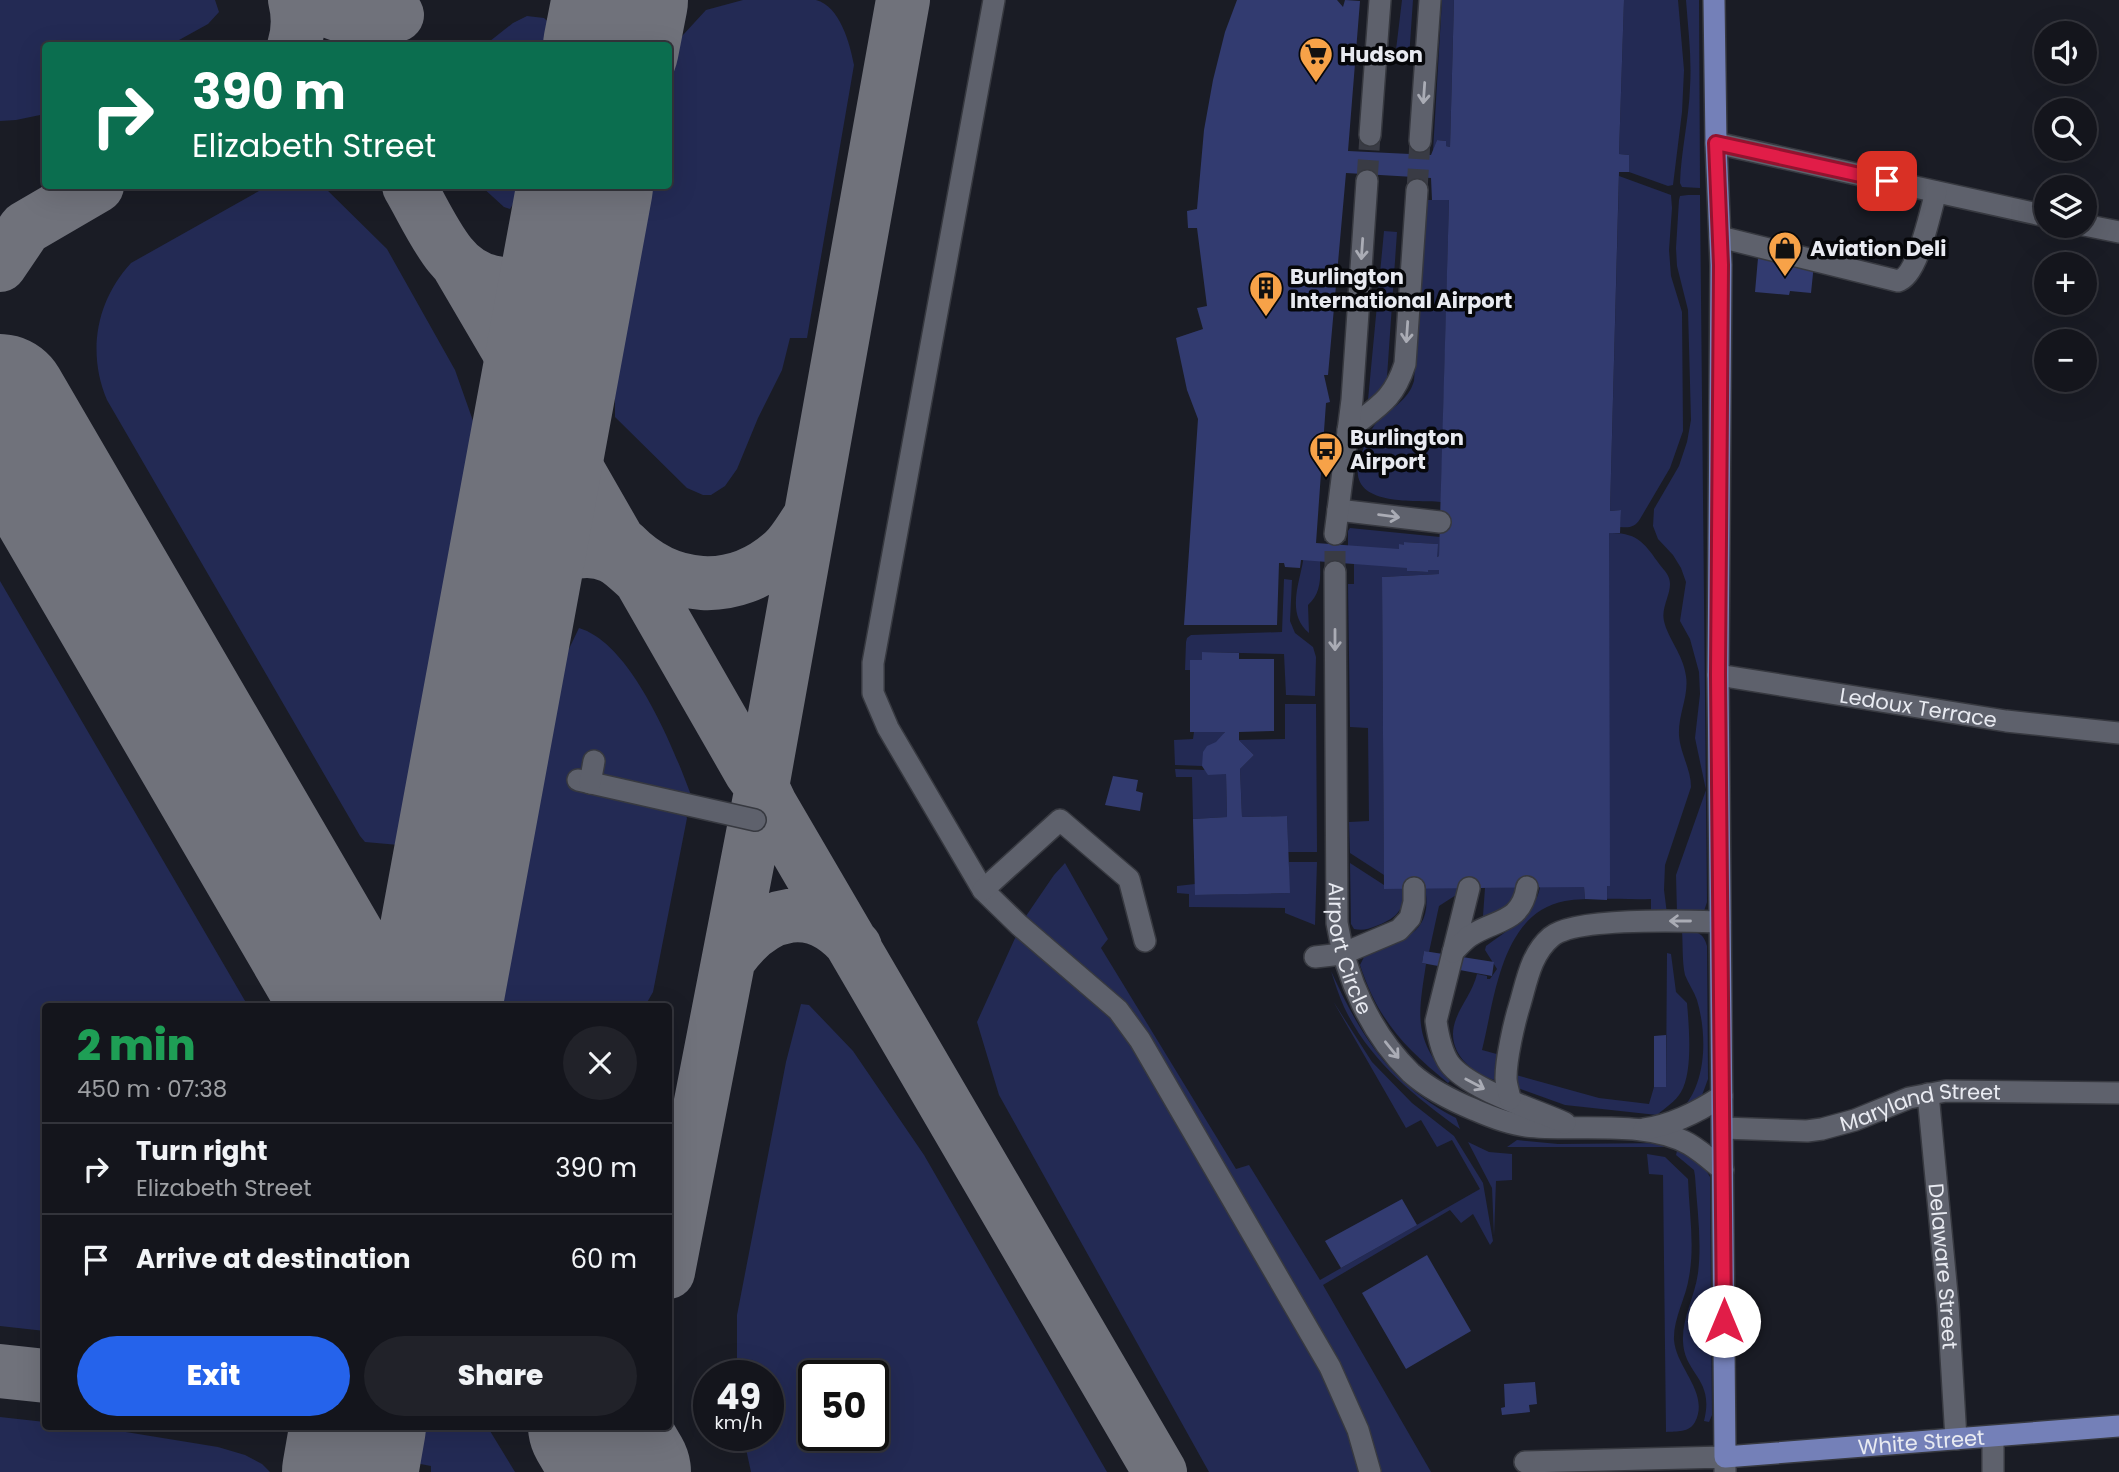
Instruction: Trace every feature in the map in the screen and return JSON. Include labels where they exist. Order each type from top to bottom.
[{"type":"main road","points":[[1714,0],[1720,237],[1718,675],[1725,1464]]},
{"type":"main road","name":"White Street","points":[[1725,1464],[1956,1439],[2119,1426]]},
{"type":"street","points":[[994,0],[873,663],[873,693],[888,728],[983,890],[1019,925],[1118,1010],[1140,1041],[1330,1367],[1358,1430],[1370,1472]]},
{"type":"street","points":[[1370,135],[1380,0]]},
{"type":"street","points":[[1420,141],[1430,0]]},
{"type":"street","points":[[1716,143],[2034,213]]},
{"type":"street","points":[[1335,534],[1348,430],[1367,181]]},
{"type":"street","points":[[1348,430],[1392,394],[1405,364],[1417,190]]},
{"type":"street","points":[[1720,237],[1898,281],[1904,279],[1913,269],[1936,192]]},
{"type":"street","points":[[2097,228],[2119,232]]},
{"type":"street","points":[[1338,510],[1440,522]]},
{"type":"street","name":"Airport Circle","points":[[1335,572],[1336,923],[1342,954],[1366,1014],[1412,1073],[1449,1099],[1491,1117],[1524,1126],[1634,1130],[1665,1135],[1688,1143],[1723,1170]]},
{"type":"street","name":"Ledoux Terrace","points":[[1718,675],[2006,721],[2119,733]]},
{"type":"street","points":[[594,761],[584,781],[755,820]]},
{"type":"street","points":[[983,890],[1060,820],[1129,879],[1145,940]]},
{"type":"street","points":[[1453,952],[1470,936],[1508,918],[1520,907],[1527,887]]},
{"type":"street","points":[[1315,957],[1342,954],[1399,930],[1410,918],[1414,888]]},
{"type":"street","points":[[1469,888],[1436,1021],[1439,1040],[1447,1061],[1460,1076],[1580,1129]]},
{"type":"street","points":[[1510,1099],[1506,1078],[1516,1017],[1535,955],[1552,935],[1576,927],[1720,922]]},
{"type":"street","name":"Maryland Street","points":[[1723,1128],[1807,1131],[1822,1129],[1928,1094],[1965,1090],[2119,1093]]},
{"type":"street","name":"Delaware Street","points":[[1928,1094],[1948,1304],[1956,1439]]},
{"type":"street","name":"Airport Circle","points":[[1634,1130],[1663,1126],[1701,1110],[1722,1096]]},
{"type":"street","points":[[1601,1117],[1634,1130]]},
{"type":"street","points":[[1993,1437],[1993,1472]]},
{"type":"street","points":[[1525,1462],[1725,1464]]},
{"type":"shaded area","points":[[0,0],[215,0],[219,12],[208,24],[175,42],[42,42],[42,115],[0,121]]},
{"type":"shaded area","points":[[743,0],[816,0],[832,10],[838,18],[854,65],[807,338],[790,338],[782,370],[737,469],[725,486],[711,495],[703,495],[687,488],[615,417],[615,342],[642,189],[672,189],[672,47],[706,10]]},
{"type":"shaded area","points":[[1402,0],[1413,0],[1409,58],[1395,58]]},
{"type":"shaded area","points":[[1442,0],[1454,0],[1450,147],[1446,146],[1446,141],[1437,140],[1433,151]]},
{"type":"shaded area","points":[[1624,0],[1678,0],[1684,70],[1673,185],[1668,186],[1629,172],[1629,155],[1619,154]]},
{"type":"shaded area","points":[[1686,0],[1699,0],[1700,188],[1682,187],[1680,183],[1690,76]]},
{"type":"shaded area","points":[[527,16],[544,18],[557,30],[556,42],[489,42]]},
{"type":"shaded area","points":[[1619,176],[1671,195],[1671,276],[1682,312],[1683,431],[1670,468],[1638,522],[1627,527],[1620,527],[1621,510],[1610,511]]},
{"type":"shaded area","points":[[263,189],[326,189],[387,249],[455,370],[478,435],[474,503],[423,795],[410,846],[365,842],[360,836],[107,400],[97,364],[98,328],[110,294],[131,263]]},
{"type":"shaded area","points":[[484,189],[522,189],[510,209],[504,207]]},
{"type":"shaded area","points":[[1700,195],[1706,789],[1695,738],[1700,694],[1699,672],[1690,639],[1680,621],[1686,582],[1681,568],[1658,539],[1653,526],[1654,509],[1679,466],[1691,420],[1688,310],[1677,266],[1676,248],[1679,200],[1680,196]]},
{"type":"shaded area","points":[[1426,200],[1449,200],[1441,502],[1382,497],[1361,484],[1358,472],[1361,455],[1373,428],[1404,399],[1414,381]]},
{"type":"shaded area","points":[[1384,231],[1397,232],[1387,377],[1385,385],[1371,401],[1368,400]]},
{"type":"shaded area","points":[[1350,528],[1440,537],[1437,557],[1437,544],[1404,542],[1408,557],[1407,571],[1439,570],[1439,574],[1382,577],[1384,875],[1350,853],[1349,822],[1369,821],[1368,728],[1350,727],[1348,584],[1354,584],[1354,552],[1348,551]]},
{"type":"shaded area","points":[[1609,533],[1619,533],[1640,541],[1669,578],[1670,589],[1663,616],[1686,676],[1679,735],[1691,787],[1665,865],[1667,914],[1651,914],[1651,899],[1607,899]]},
{"type":"shaded area","points":[[1304,554],[1320,556],[1318,589],[1308,605],[1309,633],[1297,615],[1296,605]]},
{"type":"shaded area","points":[[1284,579],[1292,580],[1290,621],[1295,633],[1313,647],[1316,657],[1315,696],[1286,695],[1284,654],[1202,652],[1202,660],[1190,660],[1190,670],[1185,670],[1186,642],[1191,635],[1282,632]]},
{"type":"shaded area","points":[[0,581],[246,1003],[42,1003],[42,1331],[0,1326]]},
{"type":"shaded area","points":[[579,628],[598,638],[633,675],[648,700],[662,725],[691,795],[585,773],[570,775],[567,784],[683,811],[687,818],[653,992],[647,1003],[491,1003],[552,684]]},
{"type":"shaded area","points":[[1285,704],[1316,704],[1317,852],[1288,852],[1287,816],[1242,817],[1240,769],[1254,755],[1239,740],[1285,739]]},
{"type":"shaded area","points":[[1194,732],[1225,732],[1202,766],[1175,765],[1174,740],[1193,739]]},
{"type":"shaded area","points":[[1175,769],[1226,774],[1227,817],[1193,819],[1192,777],[1176,777]]},
{"type":"shaded area","points":[[1706,790],[1707,902],[1704,911],[1677,913],[1676,875]]},
{"type":"shaded area","points":[[1289,862],[1317,862],[1315,925],[1285,913],[1285,908],[1189,907],[1189,894],[1177,893],[1177,886],[1195,884],[1196,895],[1289,893]]},
{"type":"shaded area","points":[[1065,863],[1108,939],[1101,948],[1236,1169],[1249,1165],[1320,1280],[1480,1189],[1452,1140],[1437,1147],[1421,1120],[1406,1128],[1333,1001],[1372,1062],[1412,1103],[1454,1136],[1483,1183],[1493,1241],[1490,1245],[1473,1214],[1461,1223],[1450,1210],[1323,1285],[1431,1472],[1378,1472],[1123,1004],[1026,916]]},
{"type":"shaded area","points":[[1350,863],[1384,885],[1384,889],[1403,888],[1401,908],[1394,917],[1370,928],[1354,929],[1351,924]]},
{"type":"shaded area","points":[[1516,887],[1513,899],[1506,907],[1487,919],[1483,916],[1485,888]]},
{"type":"shaded area","points":[[1540,887],[1584,887],[1585,899],[1591,899],[1565,901],[1544,909],[1527,922],[1504,960],[1482,1050],[1504,1056],[1497,1081],[1469,1066],[1457,1050],[1453,1030],[1458,1013],[1477,974],[1490,979],[1497,969],[1485,950],[1486,946],[1527,914]]},
{"type":"shaded area","points":[[1425,888],[1459,888],[1456,895],[1439,906],[1429,952],[1424,951],[1422,963],[1426,964],[1421,998],[1421,1026],[1430,1052],[1450,1081],[1448,1083],[1394,1031],[1375,1002],[1360,965],[1366,953],[1402,939],[1420,926],[1426,904]]},
{"type":"shaded area","points":[[1682,931],[1698,933],[1707,946],[1708,1079],[1701,1098],[1683,1108],[1697,1085],[1703,1042],[1697,1000],[1685,975]]},
{"type":"shaded area","points":[[1016,936],[1116,1021],[1163,1094],[1331,1384],[1362,1472],[1209,1472],[999,1095],[977,1022]]},
{"type":"shaded area","points":[[1667,953],[1671,954],[1676,992],[1687,1003],[1689,1036],[1689,1061],[1685,1083],[1670,1104],[1657,1115],[1565,1105],[1515,1087],[1514,1060],[1518,1061],[1516,1075],[1599,1098],[1649,1104],[1654,1087],[1666,1087]]},
{"type":"shaded area","points":[[1331,971],[1366,1037],[1380,1056],[1413,1090],[1456,1118],[1460,1129],[1394,1076],[1366,1044],[1342,1003]]},
{"type":"shaded area","points":[[801,1004],[809,1005],[853,1051],[924,1155],[1107,1472],[751,1472],[746,1451],[784,1451],[784,1360],[737,1360],[737,1315],[786,1062]]},
{"type":"shaded area","points":[[1517,1140],[1558,1144],[1669,1143],[1664,1147],[1507,1147]]},
{"type":"shaded area","points":[[1468,1142],[1489,1152],[1512,1154],[1512,1180],[1496,1181],[1494,1236],[1492,1188]]},
{"type":"shaded area","points":[[1678,1147],[1704,1167],[1710,1177],[1712,1415],[1709,1422],[1704,1421],[1705,1395],[1688,1362],[1683,1341],[1684,1324],[1698,1273],[1699,1237],[1694,1170],[1676,1155]]},
{"type":"shaded area","points":[[1647,1154],[1665,1157],[1688,1179],[1691,1265],[1674,1340],[1680,1361],[1698,1401],[1695,1422],[1686,1430],[1666,1432],[1663,1175],[1649,1174]]},
{"type":"shaded area","points":[[0,1417],[42,1422],[42,1430],[114,1430],[218,1447],[245,1455],[262,1464],[270,1472],[0,1472]]},
{"type":"shaded area","points":[[416,1430],[489,1430],[515,1472],[431,1472],[431,1466],[410,1462]]},
{"type":"building","points":[[1237,0],[1337,0],[1343,7],[1345,0],[1360,1],[1348,151],[1431,155],[1437,140],[1446,141],[1446,146],[1450,147],[1454,0],[1624,0],[1619,154],[1629,155],[1629,172],[1619,172],[1610,511],[1621,510],[1620,533],[1609,533],[1610,886],[1607,886],[1607,900],[1585,899],[1584,887],[1384,889],[1382,577],[1439,574],[1439,570],[1407,571],[1407,568],[1301,560],[1300,568],[1285,567],[1284,563],[1279,563],[1277,625],[1184,625],[1198,419],[1187,390],[1176,338],[1203,329],[1197,308],[1207,306],[1197,228],[1188,228],[1187,211],[1197,209],[1204,130],[1225,32]],"holes":[[[1346,173],[1431,178],[1432,200],[1449,200],[1439,556],[1437,557],[1438,544],[1404,542],[1404,545],[1399,544],[1399,549],[1316,543],[1326,403],[1330,402],[1324,375],[1328,375]]]},
{"type":"building","name":"Aviation Deli","points":[[1758,258],[1814,264],[1811,293],[1790,291],[1789,295],[1755,292]]},
{"type":"building","points":[[1202,652],[1239,653],[1239,659],[1274,659],[1274,731],[1239,732],[1239,740],[1254,755],[1240,769],[1242,817],[1287,816],[1290,893],[1195,895],[1193,819],[1227,817],[1226,774],[1208,775],[1202,766],[1203,752],[1207,746],[1216,742],[1225,732],[1190,732],[1190,660],[1202,660]]},
{"type":"building","points":[[1113,776],[1138,780],[1136,791],[1143,793],[1140,811],[1105,805]]},
{"type":"building","points":[[1424,951],[1494,962],[1492,976],[1422,963]]},
{"type":"building","points":[[1666,1035],[1666,1087],[1654,1087],[1654,1036]]},
{"type":"building","points":[[1402,1199],[1417,1225],[1341,1268],[1325,1241]]},
{"type":"building","points":[[1427,1255],[1471,1331],[1406,1369],[1362,1293]]},
{"type":"building","points":[[1535,1382],[1537,1404],[1529,1405],[1530,1412],[1502,1415],[1501,1408],[1505,1407],[1504,1384]]},
{"type":"taxiway","points":[[295,0],[298,23],[295,42]]},
{"type":"taxiway","points":[[309,0],[332,12],[351,17],[397,15]]},
{"type":"taxiway","points":[[620,42],[644,0]]},
{"type":"taxiway","points":[[672,1251],[762,787],[903,0]]},
{"type":"taxiway","points":[[0,265],[25,228],[92,189]]},
{"type":"taxiway","points":[[411,189],[450,255],[473,275],[486,281],[514,284],[542,275],[558,265],[575,242]]},
{"type":"taxiway","points":[[459,266],[534,394],[540,428]]},
{"type":"taxiway","points":[[534,394],[751,772],[1160,1472]]},
{"type":"taxiway","points":[[0,399],[1,403]]},
{"type":"taxiway","points":[[623,545],[641,561],[681,580],[723,582],[765,567],[788,548],[810,517]]},
{"type":"taxiway","points":[[503,629],[526,579],[553,558],[577,552],[600,553],[619,561],[641,580]]},
{"type":"taxiway","points":[[730,958],[758,929],[774,920],[790,916],[806,916],[823,921],[839,931],[855,947]]},
{"type":"taxiway","points":[[0,1371],[42,1376]]},
{"type":"taxiway","points":[[632,1472],[640,1430]]},
{"type":"runway","points":[[612,42],[620,0]]},
{"type":"runway","points":[[435,1003],[584,189]]},
{"type":"runway","points":[[0,402],[350,1003]]},
{"type":"runway","points":[[350,1472],[357,1430]]},
{"type":"runway","points":[[598,1430],[623,1472]]},
{"type":"tunnel","points":[[1367,181],[1370,135]]},
{"type":"tunnel","points":[[1417,190],[1420,141]]},
{"type":"tunnel","points":[[1335,534],[1335,572]]},
{"type":"place","name":"Hudson","points":[[1316,84]]},
{"type":"place","name":"Aviation Deli","points":[[1785,278]]},
{"type":"place","name":"Burlington International Airport","points":[[1266,318]]},
{"type":"place","name":"Burlington Airport","points":[[1326,479]]},
{"type":"route","points":[[1724,1321],[1718,675],[1721,265],[1716,143],[1887,181]]}]
